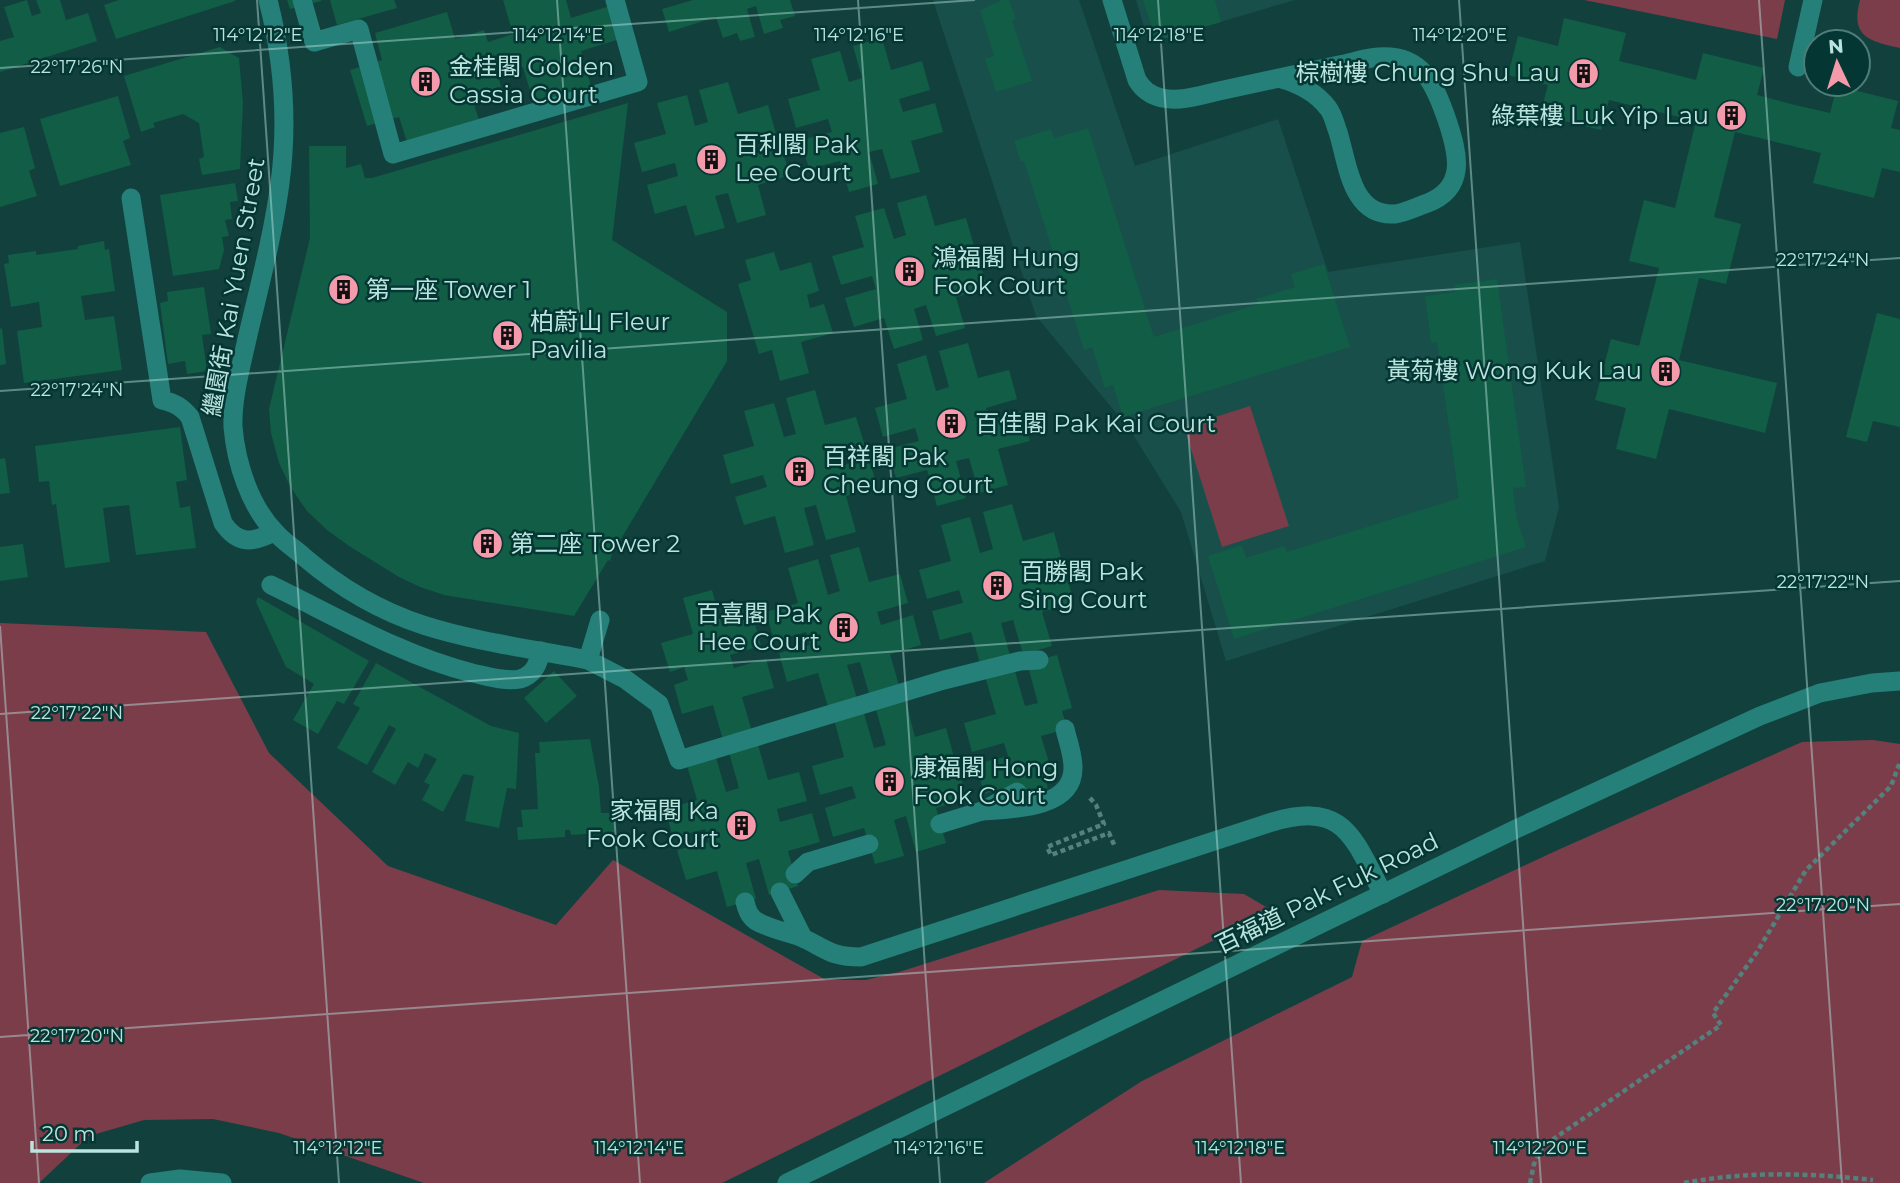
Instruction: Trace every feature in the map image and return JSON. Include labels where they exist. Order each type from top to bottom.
[{"type":"street","name":"繼園街 Kai Yuen Street","points":[[268,0],[278,48],[284,138],[280,182],[237,387],[233,426],[239,464],[253,500],[274,532],[316,568],[365,600],[393,613],[451,633],[588,660],[625,679],[659,704],[679,760],[944,680]]},
{"type":"street","points":[[302,0],[314,42],[359,29],[393,154],[638,82],[615,0]]},
{"type":"street","points":[[1112,0],[1137,80],[1143,90],[1163,98],[1180,99],[1279,78],[1371,59],[1391,57],[1410,62],[1426,74],[1436,90],[1457,151],[1457,169],[1450,187],[1437,200],[1397,214],[1376,213],[1363,204],[1353,187],[1328,108],[1297,83],[1279,78]]},
{"type":"street","points":[[1798,67],[1813,0]]},
{"type":"street","name":"繼園街 Kai Yuen Street","points":[[131,198],[162,400],[183,408],[190,417],[223,523],[229,531],[247,541],[258,540],[274,532]]},
{"type":"street","points":[[271,585],[413,654],[493,678],[522,678],[532,672],[539,663],[541,651]]},
{"type":"street","points":[[588,660],[600,620]]},
{"type":"street","points":[[944,680],[1020,661],[1039,660]]},
{"type":"street","points":[[944,680],[986,679]]},
{"type":"street","name":"百福道 Pak Fuk Road","points":[[787,1183],[1516,829],[1791,703],[1845,687],[1900,681]]},
{"type":"street","points":[[982,811],[1023,808],[1054,799],[1063,793],[1072,776],[1073,757],[1065,729]]},
{"type":"street","points":[[940,824],[982,811],[1017,792]]},
{"type":"street","points":[[745,902],[749,915],[757,922],[803,938],[830,953],[861,957],[1283,818],[1306,815],[1323,816],[1341,824],[1366,861],[1383,894]]},
{"type":"street","points":[[798,865],[869,844]]},
{"type":"street","points":[[780,891],[803,938]]},
{"type":"street","points":[[150,1183],[180,1179],[222,1183]]},
{"type":"path","points":[[1530,1183],[1534,1164],[1543,1146],[1721,1025],[1713,1013],[1757,952],[1806,870],[1891,786],[1900,762]]},
{"type":"path","points":[[1072,776],[1097,805],[1104,824],[1048,847],[1051,855],[1109,833],[1124,871]]},
{"type":"path","points":[[1684,1183],[1770,1173],[1822,1174],[1873,1180]]},
{"type":"shaded area","points":[[933,0],[1079,0],[1135,166],[1278,119],[1328,272],[1520,242],[1559,507],[1545,561],[1226,661],[1181,512],[1131,431],[1036,316]]},
{"type":"shaded area","points":[[1136,0],[1295,0],[1149,43]]},
{"type":"shaded area","points":[[1584,0],[1785,0],[1777,39]]},
{"type":"shaded area","points":[[1860,0],[1900,0],[1900,48],[1872,40],[1872,28],[1860,28]]},
{"type":"shaded area","points":[[1250,406],[1289,526],[1222,547],[1184,427]]},
{"type":"shaded area","points":[[0,623],[206,632],[269,753],[388,866],[556,925],[613,860],[826,980],[866,980],[899,972],[1159,890],[1244,894],[1273,911],[722,1183],[424,1183],[279,1133],[213,1119],[144,1120],[89,1136],[39,1183],[0,1183]]},
{"type":"shaded area","points":[[1873,740],[1900,744],[1900,1183],[984,1183],[1142,1081],[1352,977],[1362,941],[1560,849],[1802,742]]},
{"type":"building","points":[[27,0],[32,16],[41,13],[36,0],[60,0],[66,20],[88,13],[97,41],[0,72],[0,41],[14,37],[4,7]]},
{"type":"building","points":[[119,0],[235,1],[116,39],[104,5]]},
{"type":"building","points":[[287,0],[321,0],[321,1],[290,9]]},
{"type":"building","points":[[330,0],[394,0],[397,8],[337,25]]},
{"type":"building","points":[[503,0],[566,0],[571,18],[613,5],[623,38],[581,51],[591,86],[534,104],[523,67],[498,75],[501,87],[471,95],[479,120],[407,142],[399,117],[367,126],[350,70],[382,60],[375,33],[447,12],[455,39],[484,30],[488,42],[513,34]]},
{"type":"building","points":[[693,0],[790,0],[795,16],[780,20],[783,28],[764,34],[756,6],[747,9],[755,37],[740,41],[737,33],[723,38],[716,17],[669,32],[662,9]]},
{"type":"building","points":[[1002,0],[1009,0],[1016,19],[1012,20],[1032,81],[996,92],[985,59],[994,56],[980,10]]},
{"type":"building","points":[[1143,0],[1215,0],[1221,22],[1156,41]]},
{"type":"building","points":[[1564,18],[1626,33],[1619,61],[1696,80],[1703,53],[1764,68],[1757,95],[1795,105],[1830,113],[1834,98],[1872,98],[1872,95],[1898,101],[1891,128],[1900,130],[1900,172],[1882,168],[1874,198],[1813,183],[1821,153],[1735,132],[1714,217],[1741,224],[1726,284],[1699,278],[1679,360],[1777,383],[1765,433],[1669,409],[1656,459],[1616,449],[1626,408],[1595,400],[1611,339],[1639,346],[1659,268],[1629,261],[1644,200],[1675,208],[1696,121],[1609,100],[1601,130],[1540,115],[1548,85],[1508,75],[1518,36],[1558,46]]},
{"type":"building","points":[[882,38],[891,70],[922,61],[930,90],[899,99],[903,112],[935,103],[943,132],[911,141],[920,172],[891,179],[882,149],[869,152],[878,184],[849,192],[840,161],[809,169],[801,140],[832,132],[828,119],[796,128],[788,99],[820,90],[811,59],[840,51],[849,82],[862,78],[853,46]]},
{"type":"building","points":[[220,47],[239,58],[243,103],[240,169],[202,175],[199,159],[204,157],[199,123],[183,114],[153,123],[155,127],[141,132],[124,76]]},
{"type":"building","name":"百利閣 Pak Lee Court","points":[[728,82],[738,114],[768,105],[776,134],[746,143],[749,156],[781,146],[790,175],[758,185],[766,215],[737,223],[728,193],[715,196],[725,228],[695,236],[686,205],[655,214],[647,185],[678,176],[675,163],[642,172],[634,143],[666,134],[657,103],[687,95],[695,126],[708,122],[699,90]]},
{"type":"building","points":[[118,96],[130,138],[123,141],[131,165],[60,186],[40,119]]},
{"type":"building","name":"柏蔚山 Fleur Pavilia","points":[[628,103],[612,240],[727,312],[727,361],[610,561],[608,560],[574,616],[444,595],[420,587],[349,546],[307,511],[291,488],[279,463],[271,433],[269,409],[310,238],[309,146],[346,146],[346,168],[361,164],[365,178],[372,178]]},
{"type":"building","points":[[24,127],[35,168],[29,171],[37,196],[0,207],[0,133]]},
{"type":"building","points":[[1088,128],[1154,337],[1258,304],[1256,299],[1295,287],[1291,274],[1324,264],[1350,347],[1123,417],[1113,385],[1105,388],[1092,347],[1084,350],[1024,161],[1021,162],[1014,141],[1051,129],[1054,138]]},
{"type":"building","points":[[235,183],[238,201],[230,202],[232,219],[225,220],[229,236],[222,237],[224,250],[219,269],[173,276],[160,195]]},
{"type":"building","name":"鴻福閣 Hung Fook Court","points":[[926,195],[935,226],[966,218],[974,246],[943,255],[948,268],[979,259],[987,288],[956,297],[965,328],[936,336],[926,305],[914,309],[923,340],[894,349],[884,318],[854,327],[845,298],[876,289],[872,276],[841,285],[832,256],[864,247],[855,216],[884,208],[894,239],[906,235],[897,203]]},
{"type":"building","points":[[104,241],[105,250],[109,249],[115,291],[81,296],[85,320],[114,316],[122,370],[24,383],[17,331],[42,327],[39,302],[11,307],[4,264],[9,263],[8,255],[36,251],[36,255],[78,249],[78,246]]},
{"type":"building","points":[[774,252],[780,271],[811,262],[819,291],[807,295],[810,308],[824,304],[833,333],[801,342],[809,373],[780,381],[772,350],[759,354],[738,284],[751,280],[745,260]]},
{"type":"building","points":[[1497,279],[1526,487],[1513,488],[1517,520],[1526,547],[1234,639],[1208,556],[1242,545],[1246,558],[1284,546],[1287,552],[1459,498],[1437,342],[1431,343],[1425,296],[1455,292],[1454,285]]},
{"type":"building","points":[[204,287],[211,334],[202,335],[207,371],[187,374],[185,361],[168,364],[160,303],[168,301],[167,292]]},
{"type":"building","points":[[1877,313],[1900,319],[1900,427],[1873,421],[1867,442],[1846,437]]},
{"type":"building","points":[[2,328],[6,364],[0,365],[0,329]]},
{"type":"building","name":"百佳閣 Pak Kai Court","points":[[968,343],[978,378],[1009,370],[1017,399],[986,408],[990,421],[1021,411],[1030,441],[998,449],[1008,485],[979,493],[969,458],[956,461],[966,498],[937,506],[927,470],[896,478],[888,449],[919,441],[915,428],[883,437],[875,408],[907,399],[897,364],[926,355],[936,391],[949,387],[939,351]]},
{"type":"building","name":"百祥閣 Pak Cheung Court","points":[[815,390],[825,425],[856,417],[865,446],[834,455],[838,467],[869,458],[877,487],[846,496],[856,532],[826,540],[816,505],[804,508],[814,545],[785,553],[775,516],[744,525],[735,497],[767,487],[763,475],[731,484],[723,455],[754,446],[744,411],[774,403],[784,437],[796,434],[786,398]]},
{"type":"building","points":[[180,427],[187,480],[176,482],[180,508],[190,506],[196,548],[136,555],[129,505],[103,508],[110,562],[65,568],[56,504],[52,505],[49,481],[39,482],[35,446]]},
{"type":"building","points":[[5,458],[10,493],[0,494],[0,459]]},
{"type":"building","name":"百勝閣 Pak Sing Court","points":[[1012,504],[1023,541],[1054,532],[1062,562],[1031,570],[1034,583],[1066,574],[1074,603],[1042,612],[1052,646],[1023,654],[1013,620],[1001,623],[1011,659],[981,667],[971,632],[940,640],[932,611],[963,603],[959,590],[927,599],[919,570],[951,561],[941,525],[970,517],[980,553],[993,549],[983,512]]},
{"type":"building","points":[[23,544],[28,577],[0,581],[0,547]]},
{"type":"building","name":"百喜閣 Pak Hee Court","points":[[859,547],[869,582],[900,574],[908,603],[877,612],[881,625],[913,615],[921,645],[890,654],[900,689],[870,697],[860,662],[847,665],[858,702],[829,710],[818,673],[787,682],[779,653],[810,645],[806,632],[774,641],[766,612],[798,603],[788,568],[818,559],[828,595],[840,591],[830,555]]},
{"type":"building","points":[[712,590],[722,626],[753,617],[761,646],[730,655],[734,668],[766,659],[774,688],[742,697],[752,732],[723,740],[713,705],[682,714],[674,685],[688,680],[684,667],[670,672],[661,643],[693,634],[683,598]]},
{"type":"building","points":[[258,597],[369,661],[344,704],[337,701],[318,734],[293,720],[314,684],[286,667],[256,602]]},
{"type":"building","points":[[1057,655],[1072,708],[1062,711],[1067,729],[1041,736],[1051,769],[1043,771],[1048,788],[1019,796],[1016,785],[984,794],[976,764],[1008,756],[1004,743],[972,752],[964,723],[996,714],[985,676],[1014,668],[1025,706],[1038,703],[1027,663]]},
{"type":"building","points":[[376,663],[491,726],[519,733],[516,789],[507,788],[499,828],[465,821],[474,776],[463,774],[443,812],[422,800],[430,785],[424,782],[437,759],[425,753],[418,768],[408,762],[395,785],[372,772],[396,729],[389,725],[367,765],[337,748],[360,708],[353,704]]},
{"type":"building","points":[[554,671],[577,696],[546,723],[524,698]]},
{"type":"building","name":"康福閣 Hong Fook Court","points":[[905,698],[915,737],[946,728],[954,757],[923,766],[927,779],[959,770],[967,799],[936,808],[946,843],[916,852],[906,816],[894,820],[904,856],[875,864],[864,828],[833,837],[825,808],[856,798],[852,786],[820,795],[812,766],[844,757],[834,719],[863,710],[874,748],[886,745],[875,706]]},
{"type":"building","points":[[590,739],[601,813],[614,813],[615,832],[571,835],[570,830],[565,830],[565,837],[518,840],[517,827],[523,827],[521,810],[538,809],[535,753],[540,753],[539,742]]},
{"type":"building","name":"家福閣 Ka Fook Court","points":[[757,741],[768,780],[799,772],[807,801],[777,809],[780,822],[812,813],[820,842],[788,851],[798,886],[780,892],[769,895],[759,859],[746,863],[756,899],[727,907],[717,871],[686,880],[677,850],[709,842],[705,829],[673,838],[665,809],[697,800],[686,762],[715,754],[726,792],[739,788],[728,749]]},
{"type":"place","name":"棕樹樓 Chung Shu Lau","points":[[1583,73]]},
{"type":"place","name":"金桂閣 Golden Cassia Court","points":[[426,81]]},
{"type":"place","name":"綠葉樓 Luk Yip Lau","points":[[1732,116]]},
{"type":"place","name":"百利閣 Pak Lee Court","points":[[712,159]]},
{"type":"place","name":"鴻福閣 Hung Fook Court","points":[[910,272]]},
{"type":"place","name":"第一座 Tower 1","points":[[343,290]]},
{"type":"place","name":"柏蔚山 Fleur Pavilia","points":[[507,336]]},
{"type":"place","name":"黃菊樓 Wong Kuk Lau","points":[[1665,371]]},
{"type":"place","name":"百佳閣 Pak Kai Court","points":[[952,424]]},
{"type":"place","name":"百祥閣 Pak Cheung Court","points":[[800,471]]},
{"type":"place","name":"第二座 Tower 2","points":[[487,544]]},
{"type":"place","name":"百勝閣 Pak Sing Court","points":[[997,586]]},
{"type":"place","name":"百喜閣 Pak Hee Court","points":[[843,628]]},
{"type":"place","name":"康福閣 Hong Fook Court","points":[[890,782]]},
{"type":"place","name":"家福閣 Ka Fook Court","points":[[742,825]]}]
